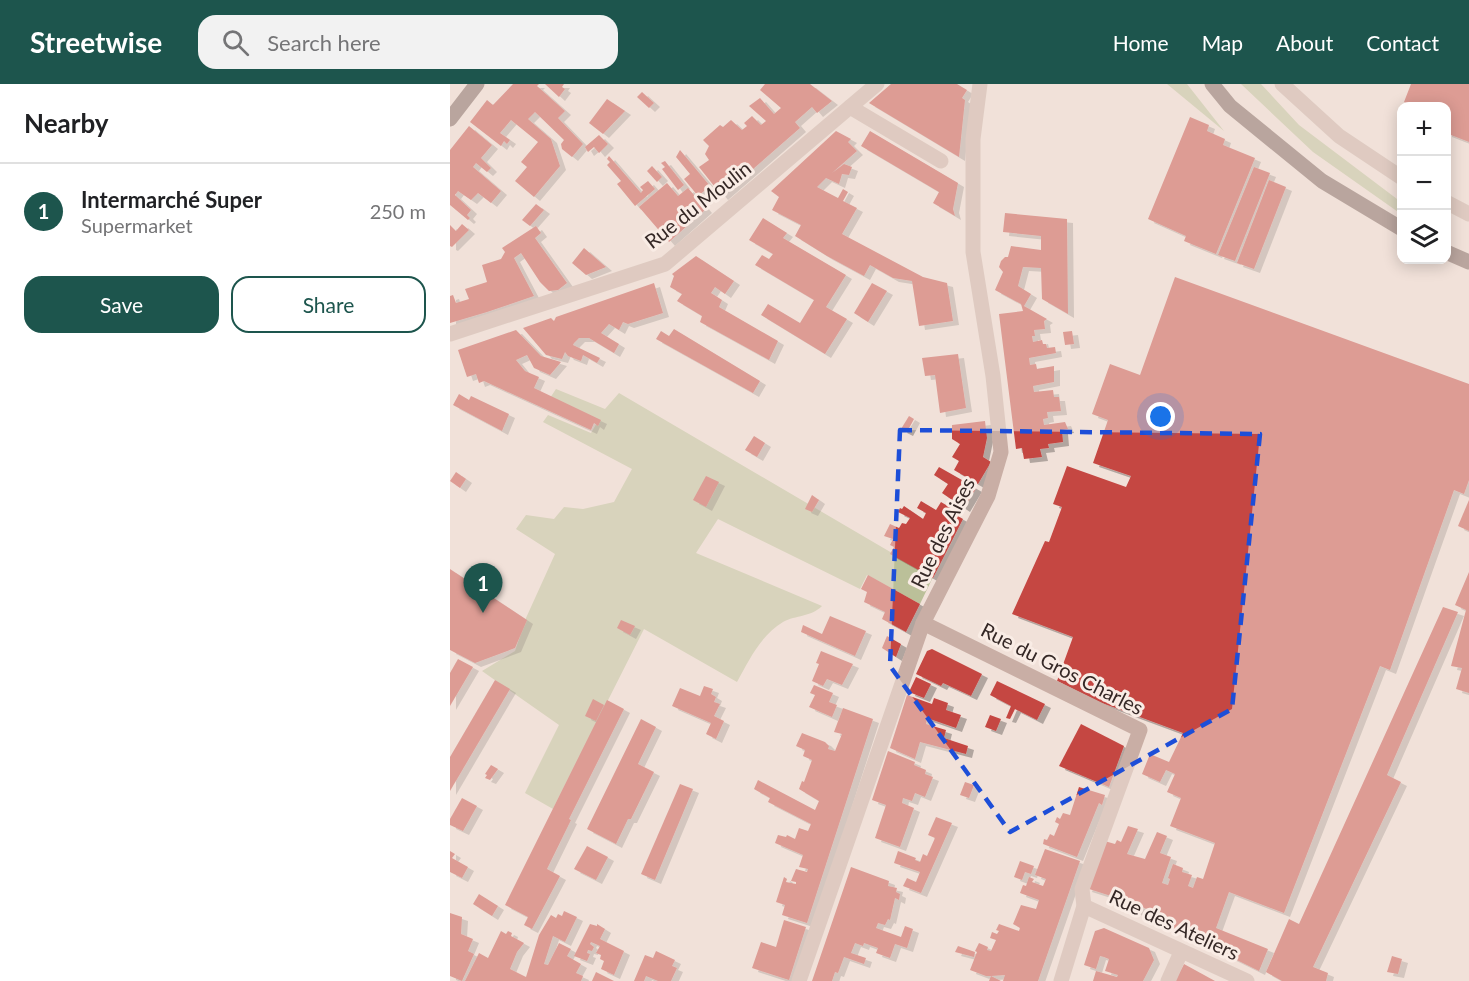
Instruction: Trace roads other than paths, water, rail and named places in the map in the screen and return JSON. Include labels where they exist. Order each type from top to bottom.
[{"type":"main road","points":[[450,119],[477,84]]},
{"type":"main road","points":[[1212,84],[1230,106],[1322,182],[1397,227]]},
{"type":"main road","points":[[1451,254],[1469,262]]},
{"type":"street","name":"Rue du Moulin","points":[[450,334],[665,264],[877,84]]},
{"type":"street","name":"Rue des Aises","points":[[799,981],[922,623],[988,495],[1001,452],[993,376],[973,252],[973,139],[980,84]]},
{"type":"street","points":[[1282,84],[1339,136],[1397,175]]},
{"type":"street","points":[[850,107],[941,161]]},
{"type":"street","points":[[1451,205],[1469,214]]},
{"type":"street","name":"Rue du Gros Charles","points":[[922,623],[1140,730],[1082,889],[1084,906],[1062,981]]},
{"type":"street","name":"Rue des Ateliers","points":[[1084,906],[1229,977],[1246,981]]},
{"type":"street","points":[[1168,981],[1182,952]]},
{"type":"place","name":"Intermarché Super","points":[[483,613]]}]
